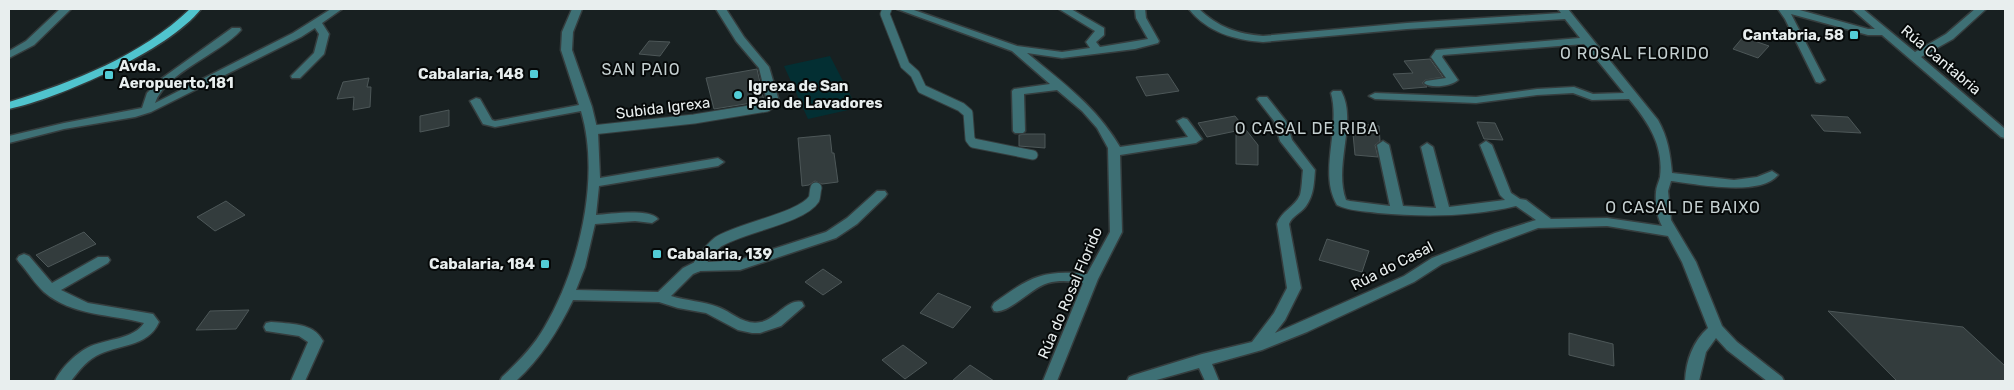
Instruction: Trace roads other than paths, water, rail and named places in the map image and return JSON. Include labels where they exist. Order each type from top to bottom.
[{"type":"main road","points":[[9,106],[55,90],[129,56],[165,35],[196,9]]},
{"type":"street","points":[[9,54],[30,43],[66,9]]},
{"type":"street","points":[[9,140],[64,126],[135,114],[147,110],[317,23],[337,9]]},
{"type":"street","points":[[508,381],[524,366],[541,344],[562,310],[590,220],[595,183],[592,130],[566,49],[569,27],[577,9]]},
{"type":"street","points":[[721,9],[740,39],[764,67],[773,101],[772,105],[767,108]]},
{"type":"street","name":"Rúa do Rosal Florido","points":[[902,9],[1016,49],[1086,109],[1102,127],[1114,152],[1116,232],[1091,279],[1050,381]]},
{"type":"street","points":[[1064,9],[1100,30],[1099,35],[1092,39],[1091,42],[1096,50]]},
{"type":"street","points":[[1016,49],[1062,55],[1135,46],[1154,41],[1141,18],[1140,9]]},
{"type":"street","points":[[1194,9],[1215,28],[1244,37],[1264,40],[1565,12],[1652,120],[1660,134],[1664,148],[1666,176],[1662,191],[1665,220],[1670,232],[1689,262],[1716,329],[1732,346],[1777,381]]},
{"type":"street","points":[[1784,9],[1868,32],[1884,32]]},
{"type":"street","points":[[1784,9],[1820,80]]},
{"type":"street","name":"Rúa Cantabria","points":[[1857,9],[2005,135]]},
{"type":"street","points":[[1913,56],[1927,51],[1965,24],[1981,9]]},
{"type":"street","points":[[296,76],[319,54],[324,34],[317,23]]},
{"type":"street","points":[[147,110],[152,93],[236,30]]},
{"type":"street","points":[[1430,83],[1453,80],[1436,57],[1440,52],[1587,41]]},
{"type":"street","points":[[1019,131],[1018,92],[1059,86]]},
{"type":"street","points":[[1375,96],[1476,100],[1537,92],[1574,90],[1592,97],[1633,96]]},
{"type":"street","points":[[1337,93],[1341,117],[1337,142],[1336,176],[1340,202],[1398,211],[1480,210],[1516,202],[1522,203],[1548,223]]},
{"type":"street","points":[[1256,346],[1280,316],[1294,288],[1283,224],[1285,218],[1301,204],[1306,195],[1309,176],[1306,165],[1296,156],[1286,141],[1280,121],[1263,99]]},
{"type":"street","points":[[476,100],[486,122],[495,124],[586,107]]},
{"type":"street","points":[[1114,152],[1196,139],[1183,121]]},
{"type":"street","points":[[1383,145],[1398,211]]},
{"type":"street","points":[[1486,145],[1506,195],[1516,202]]},
{"type":"street","points":[[1427,147],[1443,203],[1443,210]]},
{"type":"street","points":[[595,183],[718,162]]},
{"type":"street","points":[[1666,176],[1733,184],[1763,180],[1772,175]]},
{"type":"street","points":[[661,297],[688,271],[698,266],[740,265],[830,235],[852,221],[881,194]]},
{"type":"street","points":[[590,220],[635,217],[652,218]]},
{"type":"street","name":"Rúa do Casal","points":[[1134,381],[1256,346],[1302,328],[1409,279],[1437,261],[1500,236],[1537,224],[1607,222],[1670,232]]},
{"type":"street","points":[[24,259],[50,290],[80,306],[148,318],[152,324],[141,335],[90,352],[62,381]]},
{"type":"street","points":[[50,290],[103,260]]},
{"type":"street","points":[[999,307],[1038,279],[1051,276],[1067,276],[1091,279]]},
{"type":"street","points":[[568,295],[661,297],[672,303],[708,308],[737,324],[764,328],[775,324],[797,306]]},
{"type":"street","points":[[271,327],[303,332],[312,335],[316,341],[298,381]]},
{"type":"street","points":[[1692,381],[1698,351],[1705,338],[1716,329]]},
{"type":"street","points":[[1202,360],[1212,381]]},
{"type":"lane","points":[[887,9],[885,14],[905,65],[915,74],[922,89],[961,107],[968,114],[970,139],[973,143],[1033,154]]},
{"type":"lane","name":"Subida Igrexa","points":[[592,130],[694,119],[767,108]]},
{"type":"lane","points":[[698,266],[703,255],[711,247],[745,228],[801,210],[814,199],[816,188]]},
{"type":"place","name":"Cantabria, 58","points":[[1854,35]]},
{"type":"place","name":"Cabalaria, 148","points":[[534,74]]},
{"type":"place","name":"Avda. Aeropuerto,181","points":[[109,75]]},
{"type":"place","name":"Igrexa de San Paio de Lavadores","points":[[738,95]]},
{"type":"place","name":"Cabalaria, 139","points":[[657,254]]},
{"type":"place","name":"Cabalaria, 184","points":[[545,264]]},
{"type":"district","name":"O ROSAL FLORIDO","points":[[1635,53]]},
{"type":"district","name":"SAN PAIO","points":[[641,69]]},
{"type":"district","name":"O CASAL DE RIBA","points":[[1307,128]]},
{"type":"district","name":"O CASAL DE BAIXO","points":[[1683,207]]}]
